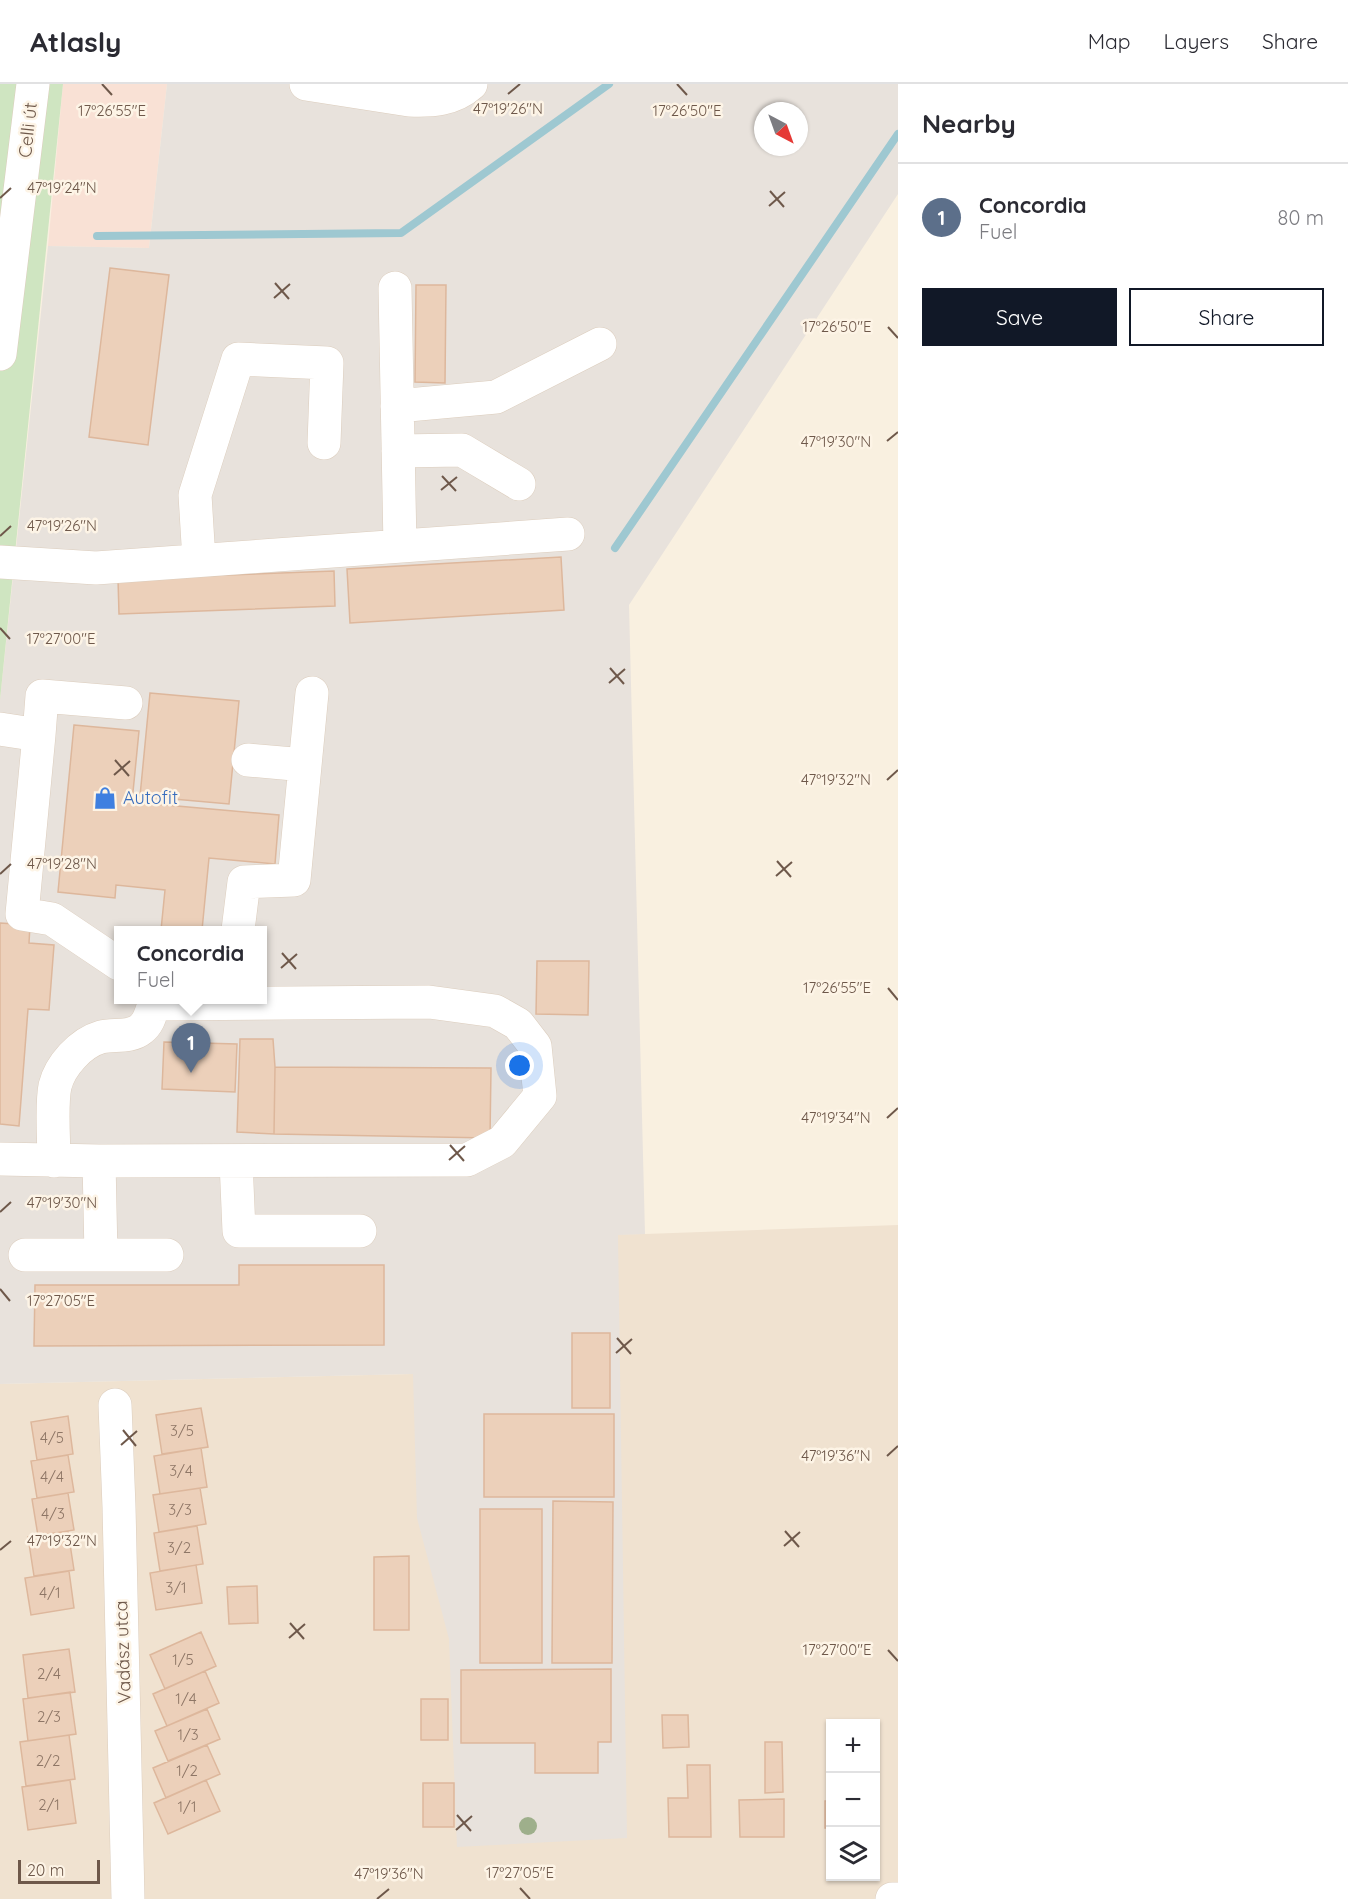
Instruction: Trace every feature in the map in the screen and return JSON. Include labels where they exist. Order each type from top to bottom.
[{"type":"street","name":"Celli út","points":[[0,354],[33,84]]},
{"type":"street","points":[[306,84],[425,101],[452,96],[471,84]]},
{"type":"street","points":[[395,288],[399,546]]},
{"type":"street","points":[[397,406],[496,397],[600,344]]},
{"type":"street","points":[[198,560],[195,495],[238,359],[327,363],[324,443]]},
{"type":"street","points":[[398,451],[462,450],[519,484]]},
{"type":"street","points":[[0,562],[96,568],[568,534]]},
{"type":"street","points":[[238,926],[244,882],[294,880],[312,693]]},
{"type":"street","points":[[114,960],[52,919],[11,913],[39,735],[42,696],[126,703]]},
{"type":"street","points":[[0,729],[39,735]]},
{"type":"street","points":[[248,760],[305,765]]},
{"type":"street","points":[[0,1159],[54,1161],[467,1160],[502,1142],[540,1096],[535,1046],[518,1024],[495,1011],[429,1002],[267,1002]]},
{"type":"street","points":[[54,1161],[55,1088],[61,1070],[86,1044],[99,1038],[131,1034],[141,1029],[149,1020],[152,1004]]},
{"type":"street","points":[[99,1161],[101,1255]]},
{"type":"street","points":[[236,1161],[239,1231],[360,1231]]},
{"type":"street","points":[[25,1255],[167,1255]]},
{"type":"street","name":"Vadász utca","points":[[115,1405],[128,1899]]},
{"type":"street","points":[[892,1899],[898,1899]]},
{"type":"shaded area","points":[[63,84],[167,84],[149,248],[48,246]]},
{"type":"shaded area","points":[[167,84],[898,84],[898,194],[629,605],[645,1234],[618,1235],[627,1838],[457,1847],[449,1639],[417,1518],[413,1374],[0,1384],[0,700],[48,246],[149,248]]},
{"type":"shaded area","points":[[898,1225],[898,1899],[0,1899],[0,1384],[412,1374],[409,1236],[645,1234]]},
{"type":"green space","points":[[0,84],[63,84],[0,700]]},
{"type":"building","points":[[110,268],[169,275],[148,445],[89,437]]},
{"type":"building","points":[[416,285],[446,285],[445,383],[415,382]]},
{"type":"building","points":[[561,557],[564,610],[350,623],[347,569]]},
{"type":"building","points":[[334,571],[335,606],[119,614],[118,579]]},
{"type":"building","points":[[150,693],[239,701],[229,804],[140,796]]},
{"type":"building","points":[[74,725],[139,731],[132,802],[279,815],[275,864],[209,858],[202,926],[161,926],[165,890],[116,885],[115,898],[58,892]]},
{"type":"building","points":[[0,923],[30,925],[29,943],[54,945],[49,1010],[28,1009],[19,1126],[0,1124]]},
{"type":"building","points":[[537,961],[589,961],[588,1015],[536,1014]]},
{"type":"building","points":[[240,1039],[273,1039],[274,1134],[237,1132]]},
{"type":"building","points":[[164,1042],[237,1044],[235,1092],[162,1089]]},
{"type":"building","points":[[275,1067],[491,1068],[490,1138],[274,1134]]},
{"type":"building","points":[[239,1265],[384,1265],[384,1345],[34,1346],[35,1285],[239,1285]]},
{"type":"building","points":[[572,1333],[610,1333],[610,1408],[572,1408]]},
{"type":"building","points":[[201,1408],[208,1447],[162,1454],[156,1415]]},
{"type":"building","points":[[484,1414],[614,1414],[614,1497],[484,1497]]},
{"type":"building","points":[[68,1416],[73,1454],[37,1460],[31,1422]]},
{"type":"building","points":[[201,1448],[207,1487],[160,1494],[154,1456]]},
{"type":"building","points":[[68,1455],[74,1492],[37,1498],[31,1461]]},
{"type":"building","points":[[200,1488],[206,1524],[159,1532],[153,1495]]},
{"type":"building","points":[[68,1493],[74,1530],[38,1536],[32,1499]]},
{"type":"building","points":[[553,1501],[613,1502],[612,1663],[552,1663]]},
{"type":"building","points":[[480,1509],[542,1509],[542,1663],[480,1663]]},
{"type":"building","points":[[197,1526],[203,1564],[160,1571],[154,1533]]},
{"type":"building","points":[[68,1531],[74,1570],[34,1576],[28,1537]]},
{"type":"building","points":[[409,1556],[409,1630],[374,1630],[374,1557]]},
{"type":"building","points":[[196,1565],[202,1603],[156,1610],[150,1573]]},
{"type":"building","points":[[69,1571],[74,1608],[31,1615],[25,1578]]},
{"type":"building","points":[[257,1586],[258,1623],[229,1624],[227,1587]]},
{"type":"building","points":[[201,1632],[216,1666],[165,1689],[150,1655]]},
{"type":"building","points":[[69,1649],[75,1692],[28,1698],[23,1655]]},
{"type":"building","points":[[611,1669],[611,1742],[598,1742],[598,1773],[535,1773],[535,1743],[461,1743],[461,1670]]},
{"type":"building","points":[[205,1671],[219,1703],[167,1726],[153,1694]]},
{"type":"building","points":[[70,1692],[76,1734],[28,1741],[23,1699]]},
{"type":"building","points":[[421,1699],[448,1699],[448,1740],[421,1740]]},
{"type":"building","points":[[207,1709],[220,1739],[168,1761],[155,1731]]},
{"type":"building","points":[[662,1715],[688,1715],[689,1747],[663,1748]]},
{"type":"building","points":[[69,1735],[75,1779],[26,1786],[20,1742]]},
{"type":"building","points":[[765,1742],[782,1742],[783,1792],[765,1793]]},
{"type":"building","points":[[207,1745],[220,1774],[166,1798],[153,1768]]},
{"type":"building","points":[[687,1765],[710,1765],[711,1837],[669,1837],[668,1798],[688,1798]]},
{"type":"building","points":[[70,1780],[76,1823],[28,1830],[22,1787]]},
{"type":"building","points":[[206,1780],[220,1811],[168,1834],[154,1803]]},
{"type":"building","points":[[423,1783],[454,1783],[454,1827],[423,1827]]},
{"type":"building","points":[[784,1799],[784,1837],[740,1837],[739,1800]]},
{"type":"building","points":[[825,1801],[826,1801],[826,1828]]},
{"type":"waterway","points":[[97,236],[401,233],[609,84]]},
{"type":"waterway","points":[[615,548],[898,134]]},
{"type":"place","name":"Autofit","points":[[105,798]]},
{"type":"place","name":"Concordia","points":[[191,1073]]}]
